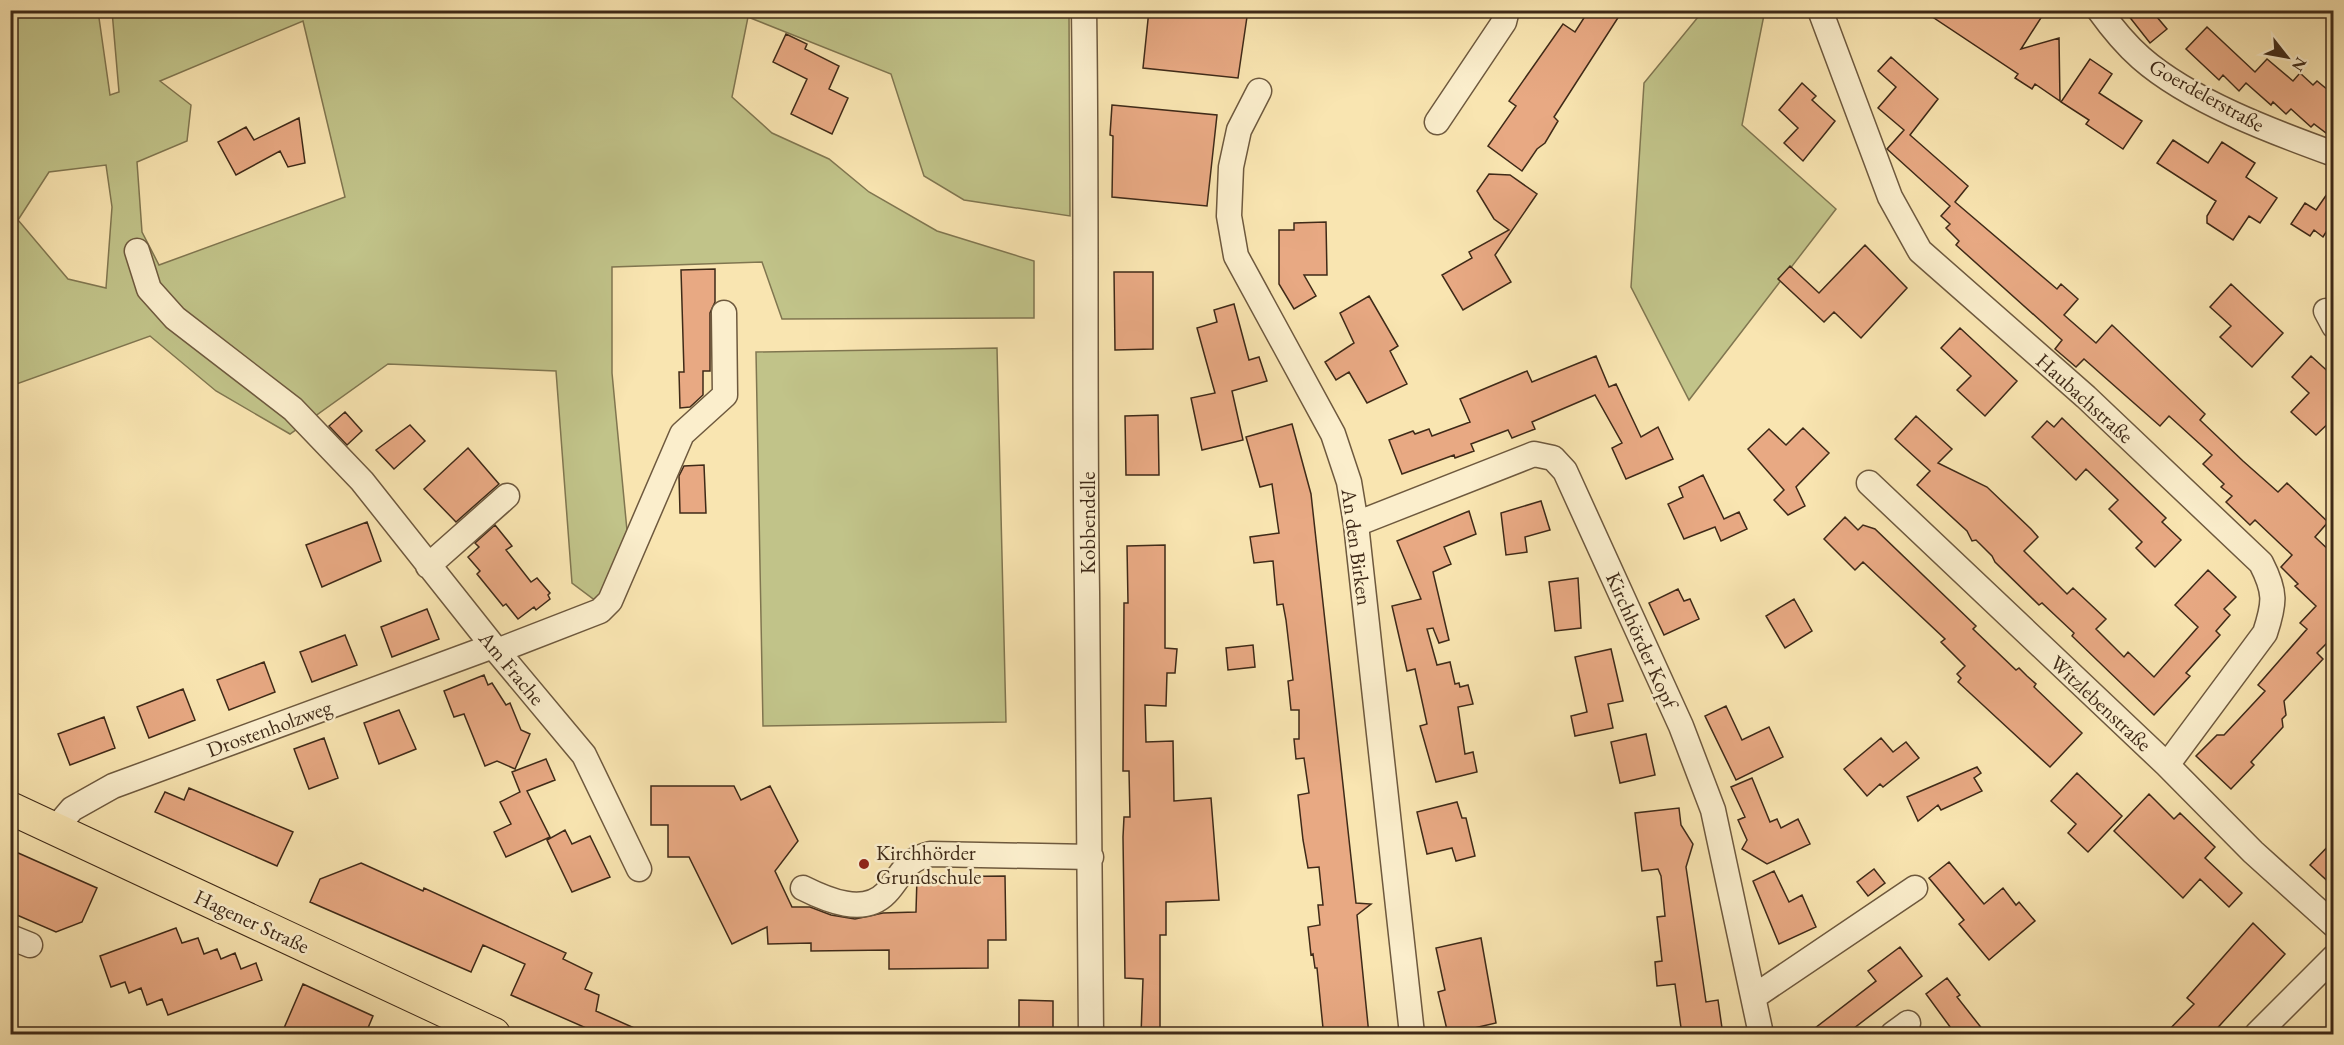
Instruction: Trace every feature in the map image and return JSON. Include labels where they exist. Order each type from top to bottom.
[{"type":"main road","name":"Hagener Straße","points":[[12,813],[55,829],[494,1035]]},
{"type":"street","name":"Kobbendelle","points":[[1084,10],[1088,230],[1087,592],[1092,857],[1091,1035]]},
{"type":"street","points":[[1437,122],[1504,22],[1507,10]]},
{"type":"street","name":"Haubachstraße","points":[[1820,10],[1890,197],[1920,250],[2086,397],[2261,563],[2272,584],[2274,607],[2265,633],[2167,765]]},
{"type":"street","name":"Goerdelerstraße","points":[[2099,10],[2116,33],[2142,59],[2178,84],[2241,117],[2334,154]]},
{"type":"street","name":"An den Birken","points":[[1259,92],[1239,130],[1231,167],[1229,216],[1236,256],[1334,434],[1349,482],[1356,524],[1412,1035]]},
{"type":"street","name":"Am Frache","points":[[137,251],[149,290],[175,318],[293,409],[362,481],[495,649],[584,755],[639,869]]},
{"type":"street","name":"Drostenholzweg","points":[[55,829],[72,809],[113,786],[600,611],[610,601],[682,434],[724,395],[724,313]]},
{"type":"street","name":"Kirchhörder Kopf","points":[[1356,524],[1534,454],[1553,458],[1565,471],[1681,726],[1713,810],[1755,996],[1761,1035]]},
{"type":"street","name":"Witzlebenstraße","points":[[1869,483],[2167,765],[2253,852],[2334,925]]},
{"type":"street","points":[[429,566],[507,496]]},
{"type":"street","points":[[803,888],[839,902],[868,904],[886,894],[909,862],[930,854],[1092,857]]},
{"type":"street","points":[[1755,996],[1915,888]]},
{"type":"street","points":[[2257,1035],[2334,957]]},
{"type":"green space","points":[[11,11],[98,11],[110,95],[119,92],[112,11],[1069,11],[1070,216],[964,200],[924,176],[891,74],[748,17],[732,97],[772,133],[829,159],[869,192],[937,231],[1034,261],[1034,318],[782,319],[762,262],[612,267],[612,373],[628,541],[600,604],[572,583],[556,371],[388,364],[290,434],[216,391],[150,336],[11,386]],"holes":[[[303,21],[345,197],[159,265],[142,232],[137,162],[187,141],[191,105],[160,81]],[[106,165],[112,207],[106,288],[68,279],[18,220],[49,172]]]},
{"type":"green space","points":[[1703,11],[1764,15],[1742,125],[1836,209],[1689,400],[1631,287],[1644,83]]},
{"type":"green space","points":[[997,348],[1006,722],[763,726],[756,352]]},
{"type":"building","points":[[1149,10],[1248,10],[1238,78],[1143,68]]},
{"type":"building","points":[[1589,10],[1623,10],[1554,117],[1558,121],[1545,143],[1537,149],[1522,171],[1488,146],[1516,106],[1509,101],[1563,24],[1575,32]]},
{"type":"building","points":[[1922,10],[2046,10],[2021,49],[2059,38],[2060,101],[2035,84],[2032,89],[2015,78],[2018,74]]},
{"type":"building","points":[[2124,10],[2151,10],[2167,29],[2150,43]]},
{"type":"building","points":[[2207,27],[2255,72],[2267,59],[2293,81],[2300,73],[2313,85],[2317,81],[2334,95],[2334,139],[2314,124],[2311,127],[2291,109],[2286,114],[2273,102],[2271,105],[2246,83],[2239,91],[2223,75],[2219,80],[2186,49]]},
{"type":"building","points":[[786,34],[807,44],[805,49],[839,66],[829,89],[848,98],[832,134],[791,114],[807,79],[773,62]]},
{"type":"building","points":[[1891,57],[1938,99],[1910,135],[1968,186],[1955,202],[2057,289],[2061,284],[2078,299],[2064,315],[2096,343],[2112,325],[2205,414],[2200,420],[2243,461],[2278,492],[2287,483],[2328,522],[2315,537],[2334,555],[2334,636],[2317,653],[2323,659],[2284,701],[2286,715],[2282,719],[2283,727],[2251,762],[2254,765],[2231,789],[2196,756],[2217,735],[2224,735],[2265,691],[2258,685],[2307,629],[2300,623],[2316,606],[2295,586],[2298,584],[2281,567],[2292,555],[2255,520],[2250,525],[2226,502],[2232,496],[2221,487],[2224,484],[2203,464],[2212,455],[2169,416],[2160,426],[2084,359],[2076,367],[2055,349],[2062,340],[1956,245],[1959,241],[1946,228],[1950,224],[1941,216],[1950,206],[1887,149],[1904,130],[1878,108],[1896,87],[1878,71]]},
{"type":"building","points":[[2090,59],[2112,74],[2099,93],[2142,121],[2123,149],[2086,124],[2089,120],[2061,102]]},
{"type":"building","points":[[1802,83],[1816,96],[1812,100],[1835,121],[1803,161],[1784,143],[1798,128],[1779,110]]},
{"type":"building","points":[[1112,105],[1217,115],[1207,206],[1112,197],[1113,136],[1110,135]]},
{"type":"building","points":[[299,118],[305,163],[288,167],[280,151],[236,175],[218,142],[246,127],[254,140]]},
{"type":"building","points":[[2173,140],[2208,163],[2222,142],[2255,163],[2246,177],[2277,198],[2260,223],[2249,216],[2233,240],[2207,223],[2207,216],[2216,201],[2157,163]]},
{"type":"building","points":[[1489,174],[1510,175],[1537,194],[1495,255],[1511,282],[1463,310],[1442,275],[1472,258],[1469,252],[1509,230],[1494,219],[1477,191]]},
{"type":"building","points":[[2334,184],[2334,238],[2326,232],[2323,237],[2314,230],[2310,236],[2291,224],[2305,203],[2316,210]]},
{"type":"building","points":[[1326,222],[1327,275],[1304,275],[1316,296],[1294,309],[1279,284],[1279,230],[1294,230],[1294,223]]},
{"type":"building","points":[[1865,245],[1907,288],[1861,338],[1834,312],[1824,322],[1778,279],[1790,266],[1819,293]]},
{"type":"building","points":[[715,269],[715,302],[710,313],[710,371],[703,371],[703,395],[690,407],[680,408],[679,372],[684,372],[681,270]]},
{"type":"building","points":[[1114,272],[1153,272],[1153,349],[1115,350]]},
{"type":"building","points":[[2231,284],[2283,333],[2252,367],[2220,337],[2231,326],[2210,307]]},
{"type":"building","points":[[1369,296],[1398,346],[1390,351],[1407,384],[1367,403],[1349,372],[1336,380],[1325,362],[1354,343],[1340,313]]},
{"type":"building","points":[[1234,304],[1249,360],[1259,357],[1267,381],[1232,391],[1243,440],[1202,450],[1191,398],[1215,393],[1197,328],[1217,322],[1214,310]]},
{"type":"building","points":[[1960,328],[2017,381],[1985,416],[1957,390],[1971,376],[1941,348]]},
{"type":"building","points":[[1596,356],[1609,387],[1616,384],[1641,437],[1658,427],[1673,459],[1626,479],[1612,448],[1622,443],[1595,395],[1532,422],[1535,429],[1512,438],[1508,430],[1471,444],[1474,451],[1455,458],[1454,455],[1402,474],[1389,440],[1413,431],[1415,434],[1429,429],[1432,436],[1470,422],[1460,399],[1527,371],[1532,382]]},
{"type":"building","points":[[2311,356],[2334,377],[2334,418],[2316,435],[2291,412],[2309,393],[2292,377]]},
{"type":"building","points":[[345,412],[362,431],[347,445],[329,426]]},
{"type":"building","points":[[1158,415],[1159,475],[1126,475],[1125,416]]},
{"type":"building","points":[[1916,416],[1952,449],[1938,463],[1987,487],[2031,529],[2038,537],[2024,551],[2067,594],[2073,588],[2106,619],[2096,629],[2124,657],[2128,652],[2154,677],[2198,627],[2175,605],[2208,570],[2236,597],[2224,609],[2230,615],[2216,631],[2220,635],[2186,673],[2190,676],[2154,715],[2072,636],[2074,633],[2042,603],[2039,605],[1976,540],[1972,541],[1967,531],[1917,485],[1930,471],[1895,439]]},
{"type":"building","points":[[2062,418],[2166,518],[2162,522],[2181,540],[2155,567],[2136,548],[2142,542],[2109,509],[2118,500],[2086,469],[2076,480],[2032,437],[2047,421],[2054,427]]},
{"type":"building","points":[[1292,424],[1311,494],[1356,903],[1371,904],[1357,915],[1369,1035],[1325,1035],[1323,1028],[1317,968],[1315,968],[1313,954],[1311,955],[1308,927],[1320,925],[1318,905],[1323,905],[1319,867],[1308,868],[1303,840],[1298,795],[1309,793],[1304,758],[1296,759],[1294,739],[1299,739],[1299,710],[1291,710],[1288,681],[1293,680],[1286,620],[1283,604],[1277,605],[1273,561],[1254,563],[1250,537],[1279,533],[1272,484],[1260,487],[1246,437]]},
{"type":"building","points":[[410,425],[425,441],[394,469],[376,450]]},
{"type":"building","points":[[1803,428],[1829,453],[1796,487],[1805,506],[1788,515],[1774,500],[1784,490],[1748,449],[1769,429],[1786,445]]},
{"type":"building","points":[[468,448],[499,484],[456,522],[424,489]]},
{"type":"building","points":[[704,465],[706,513],[680,513],[679,476],[684,466]]},
{"type":"building","points":[[1703,475],[1724,519],[1739,512],[1747,529],[1721,541],[1715,527],[1684,539],[1668,504],[1683,497],[1679,487]]},
{"type":"building","points":[[1541,501],[1550,530],[1525,537],[1527,552],[1506,555],[1501,513]]},
{"type":"building","points":[[1469,511],[1476,534],[1444,547],[1451,564],[1433,572],[1449,640],[1439,643],[1433,628],[1427,629],[1437,665],[1450,662],[1455,684],[1459,683],[1460,687],[1468,685],[1473,704],[1458,707],[1465,754],[1473,752],[1477,772],[1436,782],[1420,726],[1427,724],[1415,669],[1407,671],[1392,606],[1421,599],[1397,541]]},
{"type":"building","points":[[1845,517],[1858,530],[1863,525],[1875,529],[1976,626],[1973,629],[2016,670],[2019,668],[2036,684],[2034,687],[2082,733],[2050,767],[1958,682],[1961,678],[1957,674],[1965,666],[1941,642],[1945,639],[1863,562],[1855,570],[1824,539]]},
{"type":"building","points":[[367,522],[381,561],[322,587],[306,545]]},
{"type":"building","points":[[495,525],[512,546],[506,550],[531,582],[537,578],[550,593],[548,595],[550,599],[536,610],[534,607],[518,619],[506,604],[503,606],[477,574],[480,571],[468,557],[479,547],[475,543]]},
{"type":"building","points":[[1165,545],[1165,648],[1177,649],[1175,673],[1167,673],[1166,706],[1145,705],[1146,742],[1173,741],[1174,801],[1211,798],[1219,900],[1166,902],[1166,935],[1160,935],[1160,1035],[1141,1035],[1143,979],[1125,978],[1123,837],[1124,817],[1130,817],[1129,771],[1123,771],[1124,603],[1128,603],[1127,546]]},
{"type":"building","points":[[1578,578],[1581,628],[1555,631],[1549,582]]},
{"type":"building","points":[[1678,589],[1684,601],[1690,599],[1699,619],[1664,635],[1649,603]]},
{"type":"building","points":[[1794,599],[1812,631],[1785,648],[1766,616]]},
{"type":"building","points":[[427,609],[439,639],[392,657],[381,627]]},
{"type":"building","points":[[345,635],[357,665],[312,682],[300,652]]},
{"type":"building","points":[[1253,645],[1255,667],[1228,670],[1226,648]]},
{"type":"building","points":[[1611,649],[1623,701],[1608,704],[1613,728],[1575,736],[1571,716],[1587,712],[1575,657]]},
{"type":"building","points":[[264,662],[275,692],[229,710],[217,680]]},
{"type":"building","points":[[484,675],[488,685],[492,683],[506,705],[510,703],[521,730],[530,734],[515,769],[497,761],[485,766],[464,714],[454,717],[444,691]]},
{"type":"building","points":[[183,689],[195,720],[149,738],[137,707]]},
{"type":"building","points":[[1726,706],[1742,740],[1769,727],[1783,757],[1736,780],[1705,716]]},
{"type":"building","points":[[399,710],[416,749],[379,764],[364,723]]},
{"type":"building","points":[[104,717],[115,748],[70,765],[58,734]]},
{"type":"building","points":[[1646,734],[1655,775],[1620,783],[1611,742]]},
{"type":"building","points":[[324,738],[338,778],[309,789],[294,749]]},
{"type":"building","points":[[1881,738],[1893,752],[1906,742],[1919,758],[1883,787],[1880,784],[1867,796],[1844,769]]},
{"type":"building","points":[[546,759],[555,780],[527,791],[550,837],[506,857],[494,832],[511,824],[500,802],[520,792],[512,772]]},
{"type":"building","points":[[1977,767],[1981,773],[1974,778],[1982,791],[1941,810],[1938,805],[1918,821],[1907,797]]},
{"type":"building","points":[[2077,773],[2122,816],[2088,852],[2068,833],[2076,824],[2051,801]]},
{"type":"building","points":[[1752,778],[1770,822],[1777,819],[1781,828],[1798,819],[1810,844],[1767,864],[1742,849],[1747,840],[1738,820],[1745,817],[1731,787]]},
{"type":"building","points":[[651,786],[734,786],[741,800],[770,786],[798,841],[775,871],[792,907],[810,907],[831,915],[855,919],[883,913],[916,912],[917,877],[1005,876],[1006,940],[988,940],[988,968],[889,969],[889,950],[811,951],[811,943],[768,944],[767,927],[732,944],[689,857],[668,857],[668,825],[651,825]]},
{"type":"building","points":[[189,788],[293,832],[277,866],[155,812],[165,792],[184,800]]},
{"type":"building","points":[[2149,794],[2174,819],[2180,813],[2215,847],[2205,858],[2242,893],[2229,907],[2200,879],[2183,898],[2114,831]]},
{"type":"building","points":[[1457,802],[1462,818],[1466,818],[1475,856],[1456,861],[1452,848],[1427,854],[1417,812]]},
{"type":"building","points":[[1679,808],[1681,825],[1693,844],[1686,867],[1706,1002],[1718,1000],[1723,1035],[1682,1035],[1675,984],[1657,986],[1655,962],[1662,961],[1657,917],[1665,916],[1661,876],[1658,869],[1642,871],[1635,813]]},
{"type":"building","points":[[565,830],[572,844],[590,836],[610,877],[572,892],[547,840]]},
{"type":"building","points":[[2334,840],[2334,887],[2310,865]]},
{"type":"building","points":[[16,852],[97,888],[82,922],[56,932],[10,912],[10,864]]},
{"type":"building","points":[[1949,862],[1984,904],[2003,888],[2016,905],[2019,902],[2035,921],[1989,960],[1959,924],[1964,920],[1929,878]]},
{"type":"building","points":[[361,863],[423,891],[424,888],[566,953],[563,959],[592,973],[585,989],[599,995],[596,1011],[650,1035],[602,1035],[511,995],[525,964],[483,945],[471,972],[310,902],[320,879]]},
{"type":"building","points":[[1874,869],[1885,883],[1868,896],[1857,882]]},
{"type":"building","points":[[1774,871],[1789,902],[1802,895],[1816,927],[1779,944],[1753,881]]},
{"type":"building","points":[[2253,923],[2285,954],[2211,1035],[2164,1035],[2194,1004],[2187,998]]},
{"type":"building","points":[[176,928],[182,943],[198,938],[204,954],[217,949],[221,959],[235,953],[241,969],[256,963],[262,980],[168,1015],[162,999],[147,1005],[141,988],[129,993],[125,982],[111,987],[100,956]]},
{"type":"building","points":[[1481,938],[1496,1023],[1448,1034],[1438,992],[1445,990],[1436,948]]},
{"type":"building","points":[[1900,947],[1922,976],[1845,1035],[1806,1035],[1876,981],[1868,971]]},
{"type":"building","points":[[1947,978],[1960,995],[1957,997],[1987,1035],[1956,1035],[1926,994]]},
{"type":"building","points":[[303,984],[373,1016],[365,1035],[281,1035]]},
{"type":"building","points":[[1019,1000],[1053,1001],[1053,1035],[1019,1035]]},
{"type":"place","name":"Kirchhörder Grundschule","points":[[864,864]]}]
